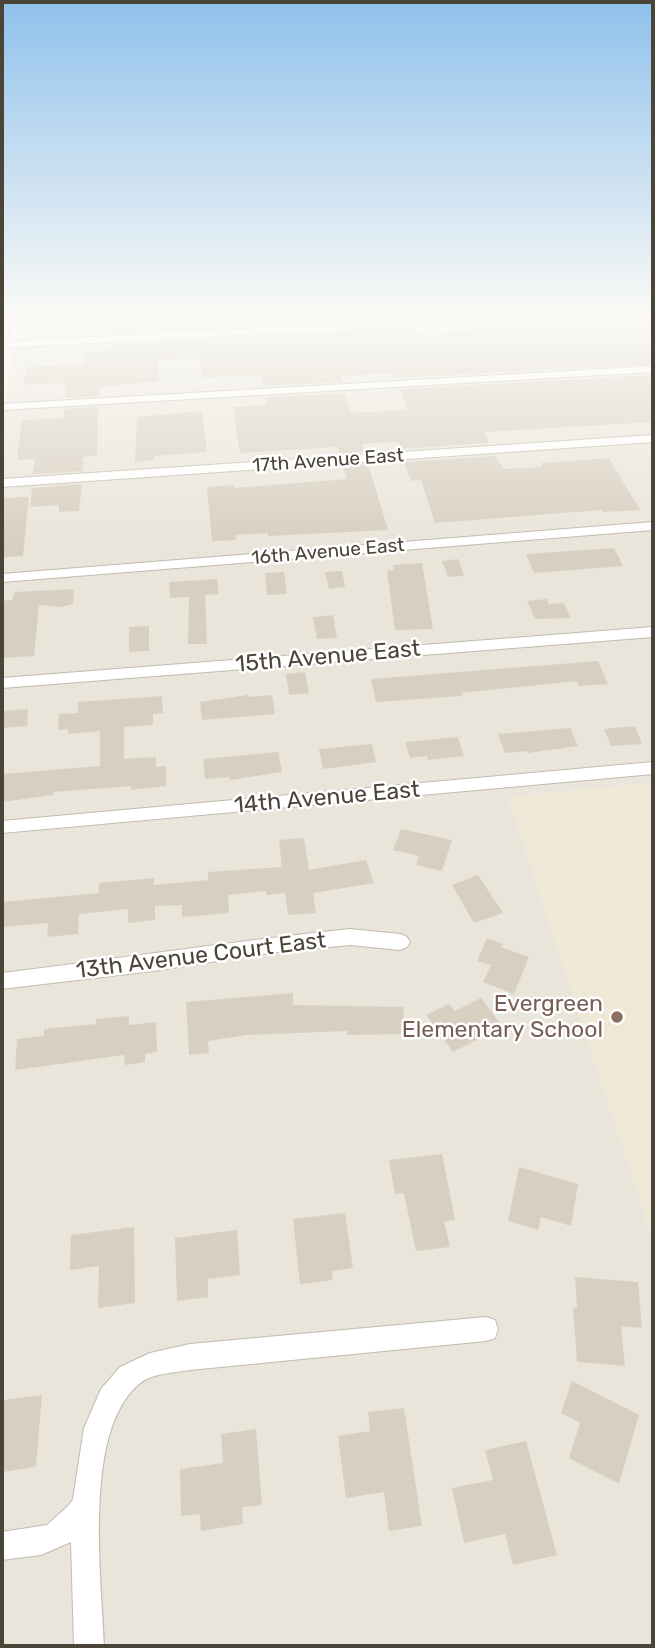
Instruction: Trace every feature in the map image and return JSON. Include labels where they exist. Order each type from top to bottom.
[{"type":"street","points":[[2,407],[295,390]]},
{"type":"street","name":"17th Avenue East","points":[[2,483],[653,438]]},
{"type":"street","name":"16th Avenue East","points":[[2,578],[653,526]]},
{"type":"street","name":"15th Avenue East","points":[[2,683],[653,632]]},
{"type":"street","name":"14th Avenue East","points":[[2,827],[653,768]]},
{"type":"street","name":"13th Avenue Court East","points":[[2,981],[269,945],[350,937],[400,942]]},
{"type":"street","points":[[89,1646],[86,1503],[91,1447],[109,1400],[128,1376],[151,1365],[190,1357],[486,1329]]},
{"type":"street","points":[[2,1546],[56,1536],[74,1525],[86,1503]]},
{"type":"shaded area","points":[[6,390],[653,390],[653,783],[508,797],[653,1238],[653,1646],[2,1646],[2,417]]},
{"type":"shaded area","name":"Evergreen Elementary School","points":[[653,783],[653,1238],[508,797]]},
{"type":"building","points":[[66,390],[99,390],[99,396],[65,398]]},
{"type":"building","points":[[400,390],[653,390],[653,422],[484,432],[489,443],[401,449],[398,442],[362,444],[364,452],[340,454],[338,447],[240,453],[233,407],[267,405],[265,397],[345,393],[351,413],[407,410]]},
{"type":"building","points":[[98,407],[97,456],[83,457],[83,471],[33,474],[35,459],[17,460],[22,420],[63,418],[64,409]]},
{"type":"building","points":[[202,411],[207,452],[154,456],[154,460],[135,462],[137,417]]},
{"type":"building","points":[[495,456],[504,469],[542,467],[541,463],[609,458],[640,510],[601,510],[435,523],[421,480],[411,481],[404,462]]},
{"type":"building","points":[[368,464],[388,530],[235,535],[236,540],[212,541],[207,487],[234,485],[235,488],[347,479],[343,466]]},
{"type":"building","points":[[82,484],[79,511],[59,512],[59,505],[30,507],[32,488]]},
{"type":"building","points":[[29,497],[23,556],[2,557],[4,498]]},
{"type":"building","points":[[614,548],[623,566],[534,573],[526,554]]},
{"type":"building","points":[[458,559],[464,576],[448,577],[442,561]]},
{"type":"building","points":[[422,563],[433,629],[395,630],[387,571],[394,570],[393,565]]},
{"type":"building","points":[[342,571],[345,587],[329,589],[325,572]]},
{"type":"building","points":[[284,572],[287,594],[267,595],[265,573]]},
{"type":"building","points":[[217,579],[219,594],[205,595],[207,644],[188,644],[189,597],[170,598],[169,582]]},
{"type":"building","points":[[74,589],[73,604],[60,607],[39,605],[34,656],[2,658],[2,601],[12,600],[15,592]]},
{"type":"building","points":[[547,599],[549,604],[564,603],[571,618],[535,619],[527,601]]},
{"type":"building","points":[[333,615],[337,638],[317,639],[313,617]]},
{"type":"building","points":[[149,626],[149,651],[129,652],[129,627]]},
{"type":"building","points":[[598,661],[608,684],[579,686],[577,681],[461,693],[463,696],[376,702],[371,679]]},
{"type":"building","points":[[305,672],[309,693],[289,695],[286,674]]},
{"type":"building","points":[[248,695],[272,695],[275,714],[202,720],[200,702]]},
{"type":"building","points":[[162,696],[163,713],[153,714],[153,725],[124,727],[124,759],[156,757],[156,767],[166,766],[166,786],[131,790],[131,786],[53,792],[53,795],[2,802],[2,774],[100,766],[100,731],[68,734],[68,729],[58,730],[59,714],[78,713],[78,702]]},
{"type":"building","points":[[28,709],[27,726],[2,728],[2,711]]},
{"type":"building","points":[[635,726],[642,744],[611,746],[604,729]]},
{"type":"building","points":[[570,728],[578,746],[528,753],[505,753],[498,734]]},
{"type":"building","points":[[458,737],[464,756],[428,760],[427,756],[410,758],[405,742]]},
{"type":"building","points":[[372,744],[376,762],[323,769],[319,749]]},
{"type":"building","points":[[278,752],[282,772],[230,780],[229,777],[205,779],[203,759]]},
{"type":"building","points":[[401,829],[452,840],[442,871],[416,865],[419,856],[393,850]]},
{"type":"building","points":[[304,838],[309,870],[366,860],[374,883],[313,893],[316,913],[288,915],[285,893],[266,895],[266,891],[228,895],[229,913],[182,917],[182,905],[155,906],[155,920],[128,923],[128,909],[79,914],[78,934],[47,937],[48,923],[2,927],[2,902],[99,893],[99,883],[154,878],[154,885],[208,880],[208,872],[282,867],[279,840]]},
{"type":"building","points":[[478,875],[503,913],[474,923],[452,885]]},
{"type":"building","points":[[487,938],[503,944],[501,947],[529,957],[514,994],[483,982],[491,965],[477,961]]},
{"type":"building","points":[[293,993],[293,1005],[403,1007],[405,1034],[347,1035],[347,1031],[247,1035],[208,1041],[209,1053],[189,1055],[186,1002]]},
{"type":"building","points":[[481,998],[503,1027],[453,1052],[426,1015],[449,1004],[455,1011]]},
{"type":"building","points":[[129,1016],[129,1025],[156,1022],[157,1052],[145,1054],[145,1062],[125,1065],[124,1055],[15,1070],[17,1039],[44,1036],[44,1029],[96,1024],[96,1019]]},
{"type":"building","points":[[442,1154],[455,1220],[444,1221],[450,1247],[416,1251],[404,1193],[395,1194],[389,1160]]},
{"type":"building","points":[[519,1167],[578,1184],[571,1226],[541,1217],[538,1230],[508,1221]]},
{"type":"building","points":[[345,1213],[353,1268],[332,1271],[333,1280],[300,1284],[293,1219]]},
{"type":"building","points":[[134,1227],[135,1303],[98,1308],[99,1266],[70,1270],[71,1235]]},
{"type":"building","points":[[237,1230],[240,1275],[208,1279],[208,1297],[177,1301],[175,1238]]},
{"type":"building","points":[[575,1277],[638,1282],[642,1328],[621,1326],[625,1366],[577,1362],[573,1307],[577,1308]]},
{"type":"building","points":[[572,1381],[639,1415],[619,1484],[569,1458],[580,1423],[561,1413]]},
{"type":"building","points":[[42,1395],[36,1467],[2,1472],[2,1400]]},
{"type":"building","points":[[404,1408],[422,1526],[389,1531],[384,1492],[346,1498],[338,1436],[370,1431],[368,1412]]},
{"type":"building","points":[[256,1429],[262,1505],[242,1507],[243,1524],[201,1531],[200,1514],[181,1516],[180,1469],[223,1463],[221,1434]]},
{"type":"building","points":[[526,1441],[557,1555],[513,1565],[505,1534],[464,1543],[452,1488],[493,1480],[485,1450]]},
{"type":"place","name":"Evergreen Elementary School","points":[[617,1017]]}]
